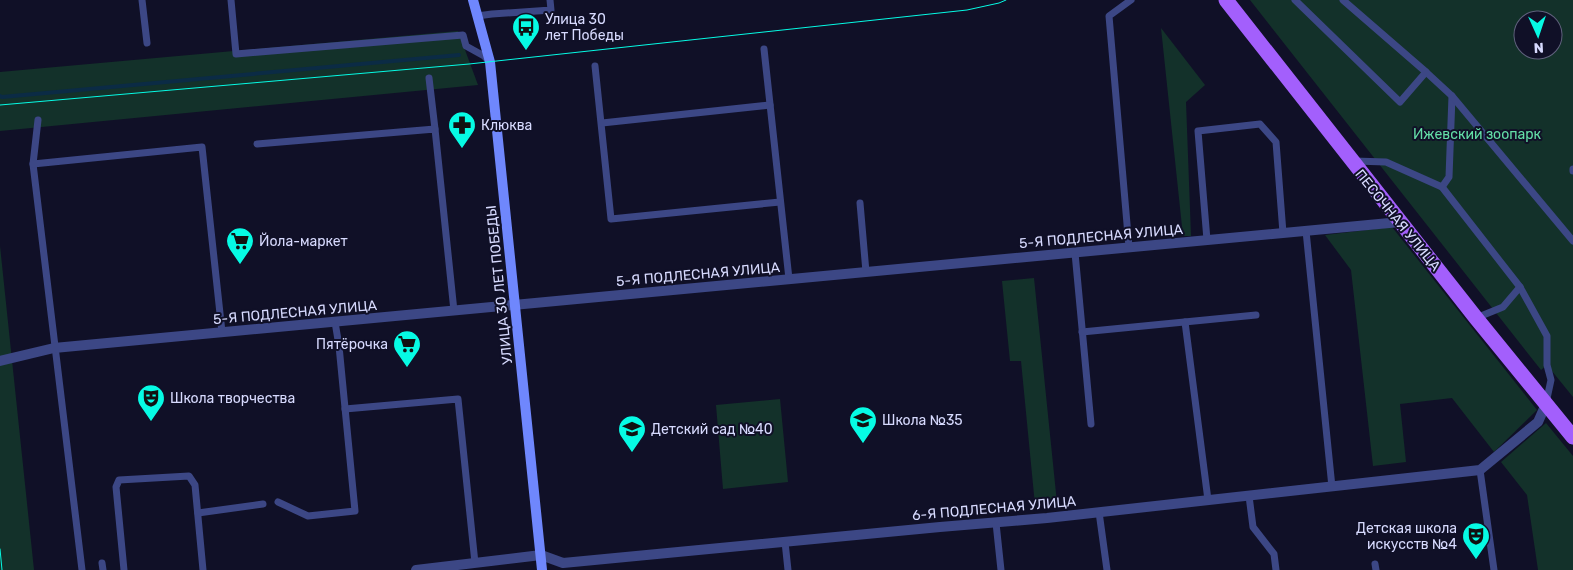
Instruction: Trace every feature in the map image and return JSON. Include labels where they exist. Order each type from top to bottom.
[{"type":"main road","name":"УЛИЦА 30 ЛЕТ ПОБЕДЫ","points":[[473,0],[490,62],[542,570]]},
{"type":"main road","name":"ПЕСОЧНАЯ УЛИЦА","points":[[1226,0],[1352,162],[1573,437]]},
{"type":"street","name":"5-Я ПОДЛЕСНАЯ УЛИЦА","points":[[0,361],[54,348],[1400,222]]},
{"type":"street","points":[[1480,470],[1538,422],[1546,404]]},
{"type":"street","name":"6-Я ПОДЛЕСНАЯ УЛИЦА","points":[[416,570],[440,569],[541,555],[562,563],[996,523],[1480,470]]},
{"type":"lane","points":[[142,0],[146,43]]},
{"type":"lane","points":[[231,0],[236,54],[463,36],[466,46],[484,56],[490,62]]},
{"type":"lane","points":[[477,16],[552,10],[550,0]]},
{"type":"lane","points":[[1129,248],[1109,16],[1131,0]]},
{"type":"lane","points":[[1295,0],[1400,102],[1426,72]]},
{"type":"lane","points":[[1343,0],[1452,96],[1573,241]]},
{"type":"lane","points":[[764,49],[789,279]]},
{"type":"lane","points":[[595,66],[611,219],[780,202]]},
{"type":"lane","points":[[429,78],[454,311]]},
{"type":"lane","points":[[1442,187],[1449,177],[1452,96]]},
{"type":"lane","points":[[602,123],[770,105]]},
{"type":"lane","points":[[38,120],[34,164],[54,348],[82,570]]},
{"type":"lane","points":[[1207,240],[1198,131],[1260,124],[1276,142],[1283,233]]},
{"type":"lane","points":[[257,144],[434,129]]},
{"type":"lane","points":[[34,164],[202,147],[222,332]]},
{"type":"lane","points":[[1352,162],[1386,162],[1442,187],[1520,287],[1547,336],[1547,365],[1551,380],[1546,404]]},
{"type":"lane","points":[[860,203],[866,272]]},
{"type":"lane","points":[[1306,231],[1332,487]]},
{"type":"lane","points":[[1075,253],[1091,424]]},
{"type":"lane","points":[[1476,318],[1503,307],[1520,287]]},
{"type":"lane","points":[[1082,332],[1256,315]]},
{"type":"lane","points":[[278,502],[308,516],[355,512],[335,322]]},
{"type":"lane","points":[[1185,322],[1208,500]]},
{"type":"lane","points":[[345,409],[458,399],[475,563]]},
{"type":"lane","points":[[1480,470],[1494,570]]},
{"type":"lane","points":[[124,570],[116,487],[119,480],[189,476],[195,485],[203,570]]},
{"type":"lane","points":[[1248,496],[1253,527],[1274,554],[1276,570]]},
{"type":"lane","points":[[198,512],[263,504]]},
{"type":"lane","points":[[1099,512],[1107,570]]},
{"type":"lane","points":[[996,523],[1001,570]]},
{"type":"lane","points":[[785,542],[788,570]]},
{"type":"green space","name":"Ижевский зоопарк","points":[[1250,0],[1573,0],[1573,397],[1547,365],[1541,370]]},
{"type":"green space","points":[[1161,28],[1205,85],[1186,102],[1191,236],[1183,236]]},
{"type":"green space","points":[[458,31],[478,85],[0,131],[0,72]]},
{"type":"green space","points":[[1392,227],[1537,410],[1494,452],[1452,398],[1400,404],[1406,462],[1373,466],[1351,270],[1325,235]]},
{"type":"green space","points":[[0,246],[34,570],[0,570]]},
{"type":"green space","points":[[1034,278],[1057,503],[1035,505],[1021,361],[1010,361],[1002,281]]},
{"type":"green space","points":[[780,399],[788,482],[723,489],[716,405]]},
{"type":"green space","points":[[1546,423],[1573,456],[1573,570],[1538,570],[1527,495],[1501,462]]},
{"type":"waterway","points":[[0,96],[459,55]]},
{"type":"tram line","points":[[0,105],[469,64],[967,10],[1006,0]]},
{"type":"tram line","points":[[0,549],[2,570]]},
{"type":"place","name":"Улица 30 лет Победы","points":[[526,51]]},
{"type":"place","name":"Клюква","points":[[462,149]]},
{"type":"place","name":"Йола-маркет","points":[[240,265]]},
{"type":"place","name":"Пятёрочка","points":[[407,368]]},
{"type":"place","name":"Школа творчества","points":[[151,422]]},
{"type":"place","name":"Школа №35","points":[[863,444]]},
{"type":"place","name":"Детский сад №40","points":[[632,453]]},
{"type":"place","name":"Детская школа искусств №4","points":[[1476,560]]}]
